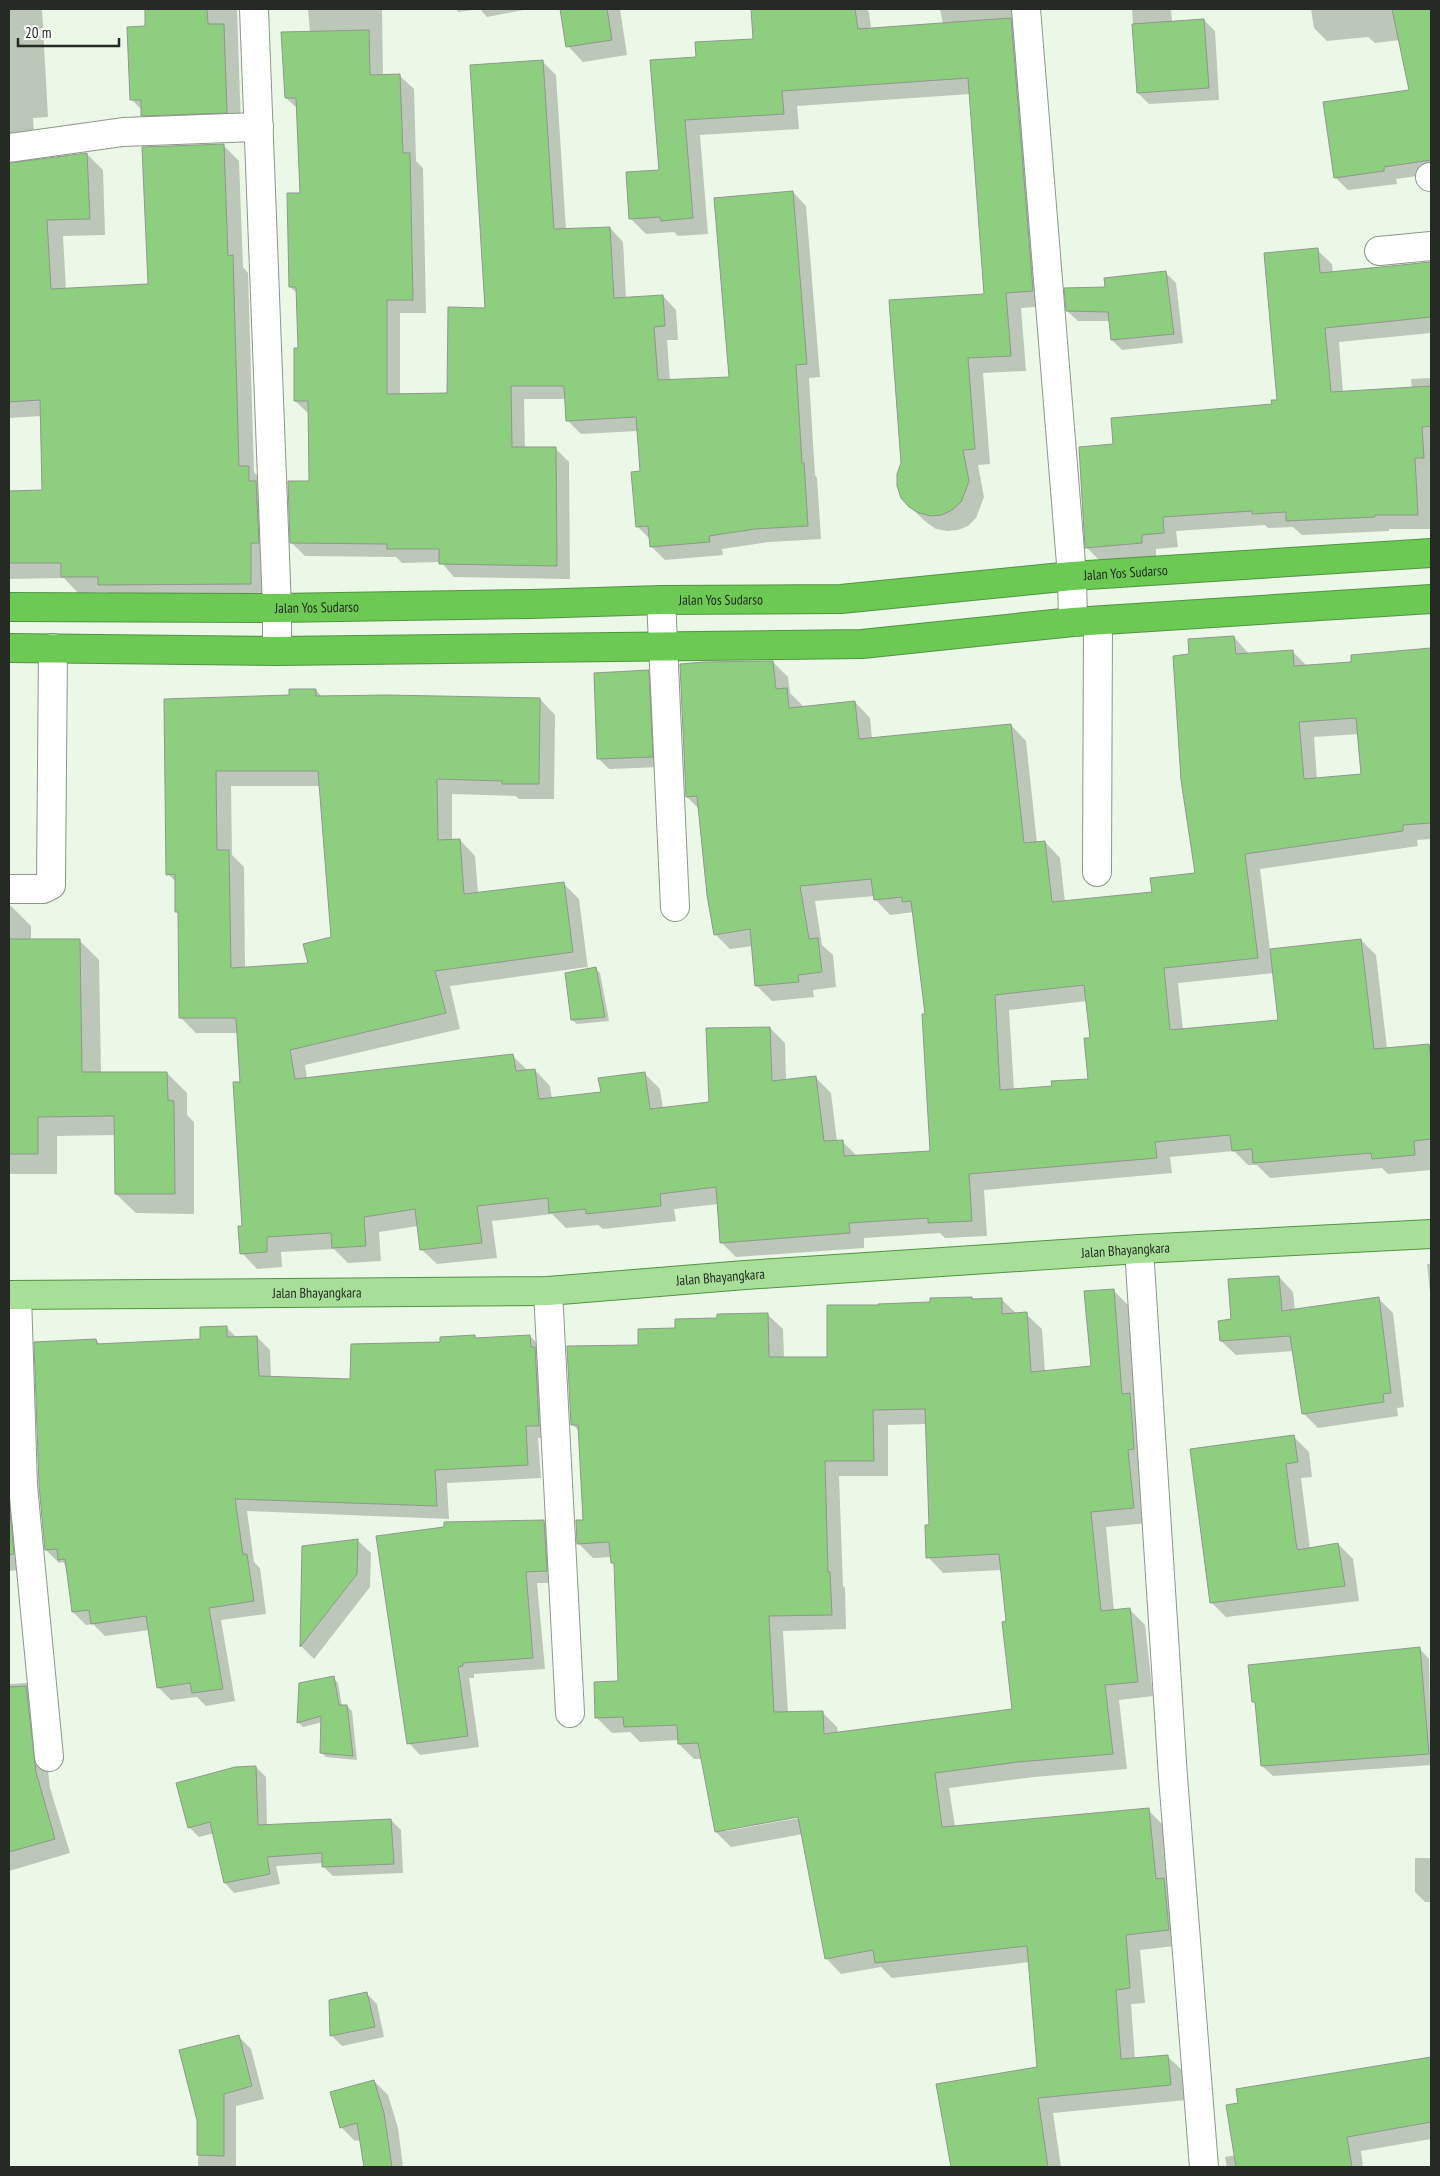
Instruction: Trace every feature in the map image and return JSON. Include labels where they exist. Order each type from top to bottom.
[{"type":"highway","name":"Jalan Yos Sudarso","points":[[9,607],[277,608],[661,600],[841,599],[1072,576],[1431,553]]},
{"type":"highway","points":[[9,648],[277,651],[862,644],[1085,622],[1431,599]]},
{"type":"highway","points":[[53,607],[53,648]]},
{"type":"main road","name":"Jalan Bhayangkara","points":[[13,1295],[548,1291],[754,1274],[1139,1249],[1431,1234]]},
{"type":"street","points":[[254,9],[277,608],[277,651]]},
{"type":"street","points":[[1026,9],[1072,576],[1085,622],[1097,872]]},
{"type":"street","points":[[9,148],[123,132],[259,128]]},
{"type":"street","points":[[1379,251],[1431,246]]},
{"type":"street","points":[[661,600],[675,907]]},
{"type":"street","points":[[9,889],[42,889],[51,885],[53,648]]},
{"type":"street","points":[[1139,1249],[1172,1767],[1204,2167]]},
{"type":"street","points":[[548,1291],[570,1713]]},
{"type":"street","points":[[13,1295],[23,1486],[49,1757]]},
{"type":"building","points":[[145,9],[207,9],[208,24],[224,24],[227,113],[141,116],[141,100],[130,100],[127,27],[145,26]]},
{"type":"building","points":[[560,9],[607,9],[612,40],[566,47]]},
{"type":"building","points":[[751,9],[855,9],[858,29],[1011,18],[1033,291],[1006,293],[1011,356],[968,358],[975,449],[963,450],[969,481],[961,502],[952,510],[942,515],[931,516],[919,513],[909,507],[901,498],[897,486],[897,474],[901,463],[889,300],[984,294],[968,78],[782,91],[784,114],[685,120],[693,218],[661,221],[660,217],[629,219],[626,172],[659,170],[650,60],[696,57],[695,42],[753,39]]},
{"type":"building","points":[[1392,9],[1431,9],[1431,160],[1384,167],[1384,171],[1334,178],[1323,102],[1409,90]]},
{"type":"building","points":[[1204,19],[1209,88],[1137,93],[1132,24]]},
{"type":"building","points":[[369,30],[370,75],[400,74],[403,153],[410,153],[413,300],[387,300],[387,394],[447,393],[448,307],[485,308],[470,65],[543,60],[554,229],[610,227],[614,298],[663,295],[665,326],[654,327],[658,380],[729,377],[714,198],[793,191],[807,364],[796,365],[808,526],[755,529],[709,536],[710,542],[650,547],[648,526],[636,527],[631,472],[640,471],[636,417],[566,421],[564,386],[511,386],[512,447],[556,447],[557,566],[439,564],[439,549],[387,549],[387,544],[290,543],[288,481],[309,481],[308,401],[294,401],[294,348],[298,348],[296,287],[289,287],[287,193],[300,193],[296,98],[285,98],[281,32]]},
{"type":"building","points":[[224,144],[228,256],[233,255],[239,466],[249,466],[249,481],[256,481],[259,543],[251,543],[251,584],[98,585],[98,577],[61,577],[61,563],[9,563],[9,491],[42,490],[40,400],[9,402],[9,163],[87,153],[90,219],[47,220],[51,289],[148,284],[142,147]]},
{"type":"building","points":[[1318,248],[1320,273],[1431,262],[1431,317],[1325,328],[1331,392],[1431,386],[1431,426],[1422,427],[1424,458],[1415,458],[1418,515],[1375,515],[1375,517],[1286,521],[1286,512],[1252,514],[1252,511],[1163,517],[1164,533],[1142,535],[1142,543],[1085,548],[1079,447],[1113,444],[1111,418],[1272,404],[1271,400],[1277,400],[1264,253]]},
{"type":"building","points":[[1166,271],[1174,334],[1111,340],[1108,312],[1066,311],[1064,288],[1105,287],[1104,278]]},
{"type":"building","points":[[1234,636],[1236,654],[1293,650],[1294,666],[1351,662],[1351,655],[1431,648],[1431,823],[1403,825],[1403,831],[1245,854],[1258,958],[1164,968],[1170,1030],[1278,1020],[1270,949],[1361,939],[1374,1049],[1429,1044],[1431,1063],[1431,1139],[1414,1141],[1415,1155],[1372,1159],[1371,1153],[1253,1163],[1252,1149],[1232,1151],[1230,1135],[1155,1142],[1157,1158],[969,1174],[972,1221],[928,1223],[928,1218],[849,1223],[850,1233],[720,1243],[716,1187],[660,1194],[661,1206],[586,1214],[586,1209],[549,1213],[548,1198],[477,1206],[482,1243],[420,1250],[415,1209],[364,1217],[366,1246],[332,1248],[331,1233],[267,1237],[267,1252],[240,1254],[238,1226],[242,1226],[233,1082],[240,1082],[236,1018],[179,1018],[178,912],[175,912],[175,874],[166,875],[164,699],[289,695],[289,689],[316,689],[316,696],[387,695],[540,698],[539,784],[502,784],[502,781],[437,779],[438,840],[460,839],[464,894],[564,882],[573,952],[435,971],[446,1013],[290,1050],[295,1079],[513,1054],[516,1071],[535,1069],[539,1099],[601,1092],[598,1078],[645,1072],[650,1109],[709,1102],[706,1028],[770,1027],[772,1081],[816,1076],[824,1141],[843,1140],[844,1156],[930,1151],[922,1014],[925,1014],[911,901],[902,902],[902,897],[874,900],[871,879],[800,886],[809,939],[818,938],[822,972],[798,975],[799,982],[755,986],[750,929],[714,935],[707,895],[697,796],[686,797],[680,664],[773,661],[776,689],[787,688],[789,708],[855,701],[859,739],[1011,724],[1024,843],[1045,841],[1052,902],[1152,892],[1150,878],[1195,873],[1181,780],[1173,656],[1189,654],[1188,639]],"holes":[[[1356,718],[1361,774],[1304,779],[1299,722]],[[216,771],[318,771],[331,937],[303,944],[308,963],[231,968],[229,850],[217,850]],[[1084,985],[1090,1038],[1084,1038],[1088,1079],[1051,1081],[1052,1086],[1000,1090],[995,995]]]},
{"type":"building","points":[[649,670],[653,757],[597,759],[594,673]]},
{"type":"building","points":[[9,939],[80,939],[82,1072],[167,1072],[168,1100],[174,1101],[175,1194],[115,1194],[114,1116],[38,1117],[38,1154],[9,1154]]},
{"type":"building","points":[[596,967],[605,1017],[571,1020],[565,973]]},
{"type":"building","points":[[1279,1276],[1282,1311],[1379,1297],[1391,1393],[1383,1394],[1384,1402],[1302,1414],[1290,1336],[1220,1341],[1218,1321],[1231,1319],[1228,1279]]},
{"type":"building","points":[[1114,1289],[1122,1394],[1130,1393],[1134,1449],[1128,1450],[1134,1508],[1091,1512],[1101,1611],[1130,1608],[1138,1682],[1105,1685],[1113,1754],[1018,1762],[935,1773],[942,1827],[1149,1808],[1156,1879],[1164,1878],[1169,1930],[1126,1935],[1130,1988],[1116,1990],[1121,2059],[1168,2055],[1171,2085],[1038,2098],[1048,2167],[951,2167],[936,2084],[1037,2067],[1027,1946],[875,1963],[873,1950],[825,1959],[798,1817],[715,1832],[698,1743],[678,1744],[677,1725],[624,1727],[623,1717],[595,1718],[594,1682],[618,1681],[614,1563],[611,1563],[609,1542],[577,1544],[576,1520],[583,1520],[578,1425],[571,1425],[567,1346],[638,1345],[638,1329],[675,1328],[675,1319],[717,1318],[717,1314],[768,1313],[769,1357],[827,1357],[827,1305],[879,1305],[930,1302],[930,1298],[1002,1298],[1002,1314],[1027,1312],[1031,1372],[1091,1366],[1084,1291]],"holes":[[[925,1409],[929,1525],[925,1525],[926,1558],[999,1554],[1006,1621],[1002,1622],[1012,1709],[824,1734],[823,1711],[774,1712],[769,1616],[832,1615],[830,1572],[828,1572],[825,1461],[874,1461],[873,1410]]]},
{"type":"building","points":[[227,1326],[227,1337],[257,1336],[259,1376],[350,1379],[351,1344],[440,1342],[440,1337],[475,1335],[475,1338],[530,1335],[531,1347],[535,1347],[539,1426],[526,1426],[528,1465],[435,1470],[437,1506],[235,1499],[243,1554],[247,1554],[254,1601],[209,1608],[223,1689],[192,1693],[190,1683],[157,1688],[146,1616],[91,1624],[89,1610],[72,1612],[65,1559],[58,1560],[57,1549],[45,1550],[39,1485],[34,1342],[96,1339],[97,1344],[200,1339],[200,1327]]},
{"type":"building","points":[[1294,1435],[1298,1462],[1286,1464],[1297,1550],[1338,1543],[1345,1586],[1210,1603],[1190,1449]]},
{"type":"building","points":[[9,1501],[14,1554],[9,1555]]},
{"type":"building","points":[[544,1520],[547,1571],[526,1572],[533,1658],[463,1663],[463,1666],[458,1667],[468,1736],[407,1744],[376,1536],[444,1527],[444,1522]]},
{"type":"building","points":[[358,1539],[357,1574],[300,1647],[302,1546]]},
{"type":"building","points":[[1420,1647],[1429,1754],[1261,1766],[1255,1702],[1252,1702],[1248,1665]]},
{"type":"building","points":[[334,1676],[339,1705],[347,1705],[353,1756],[320,1753],[321,1716],[297,1723],[299,1683]]},
{"type":"building","points":[[26,1686],[36,1772],[55,1839],[9,1852],[9,1687]]},
{"type":"building","points":[[256,1766],[258,1825],[391,1819],[394,1864],[322,1867],[322,1853],[267,1857],[270,1874],[224,1883],[210,1822],[188,1828],[176,1783],[235,1767]]},
{"type":"building","points":[[367,1992],[375,2027],[330,2036],[329,2000]]},
{"type":"building","points":[[239,2035],[252,2086],[224,2094],[224,2156],[197,2155],[197,2120],[179,2050]]},
{"type":"building","points":[[1431,2057],[1431,2122],[1347,2137],[1352,2167],[1236,2167],[1226,2105],[1238,2103],[1236,2089]]},
{"type":"building","points":[[374,2080],[384,2113],[392,2167],[364,2167],[357,2123],[340,2128],[330,2092]]}]
